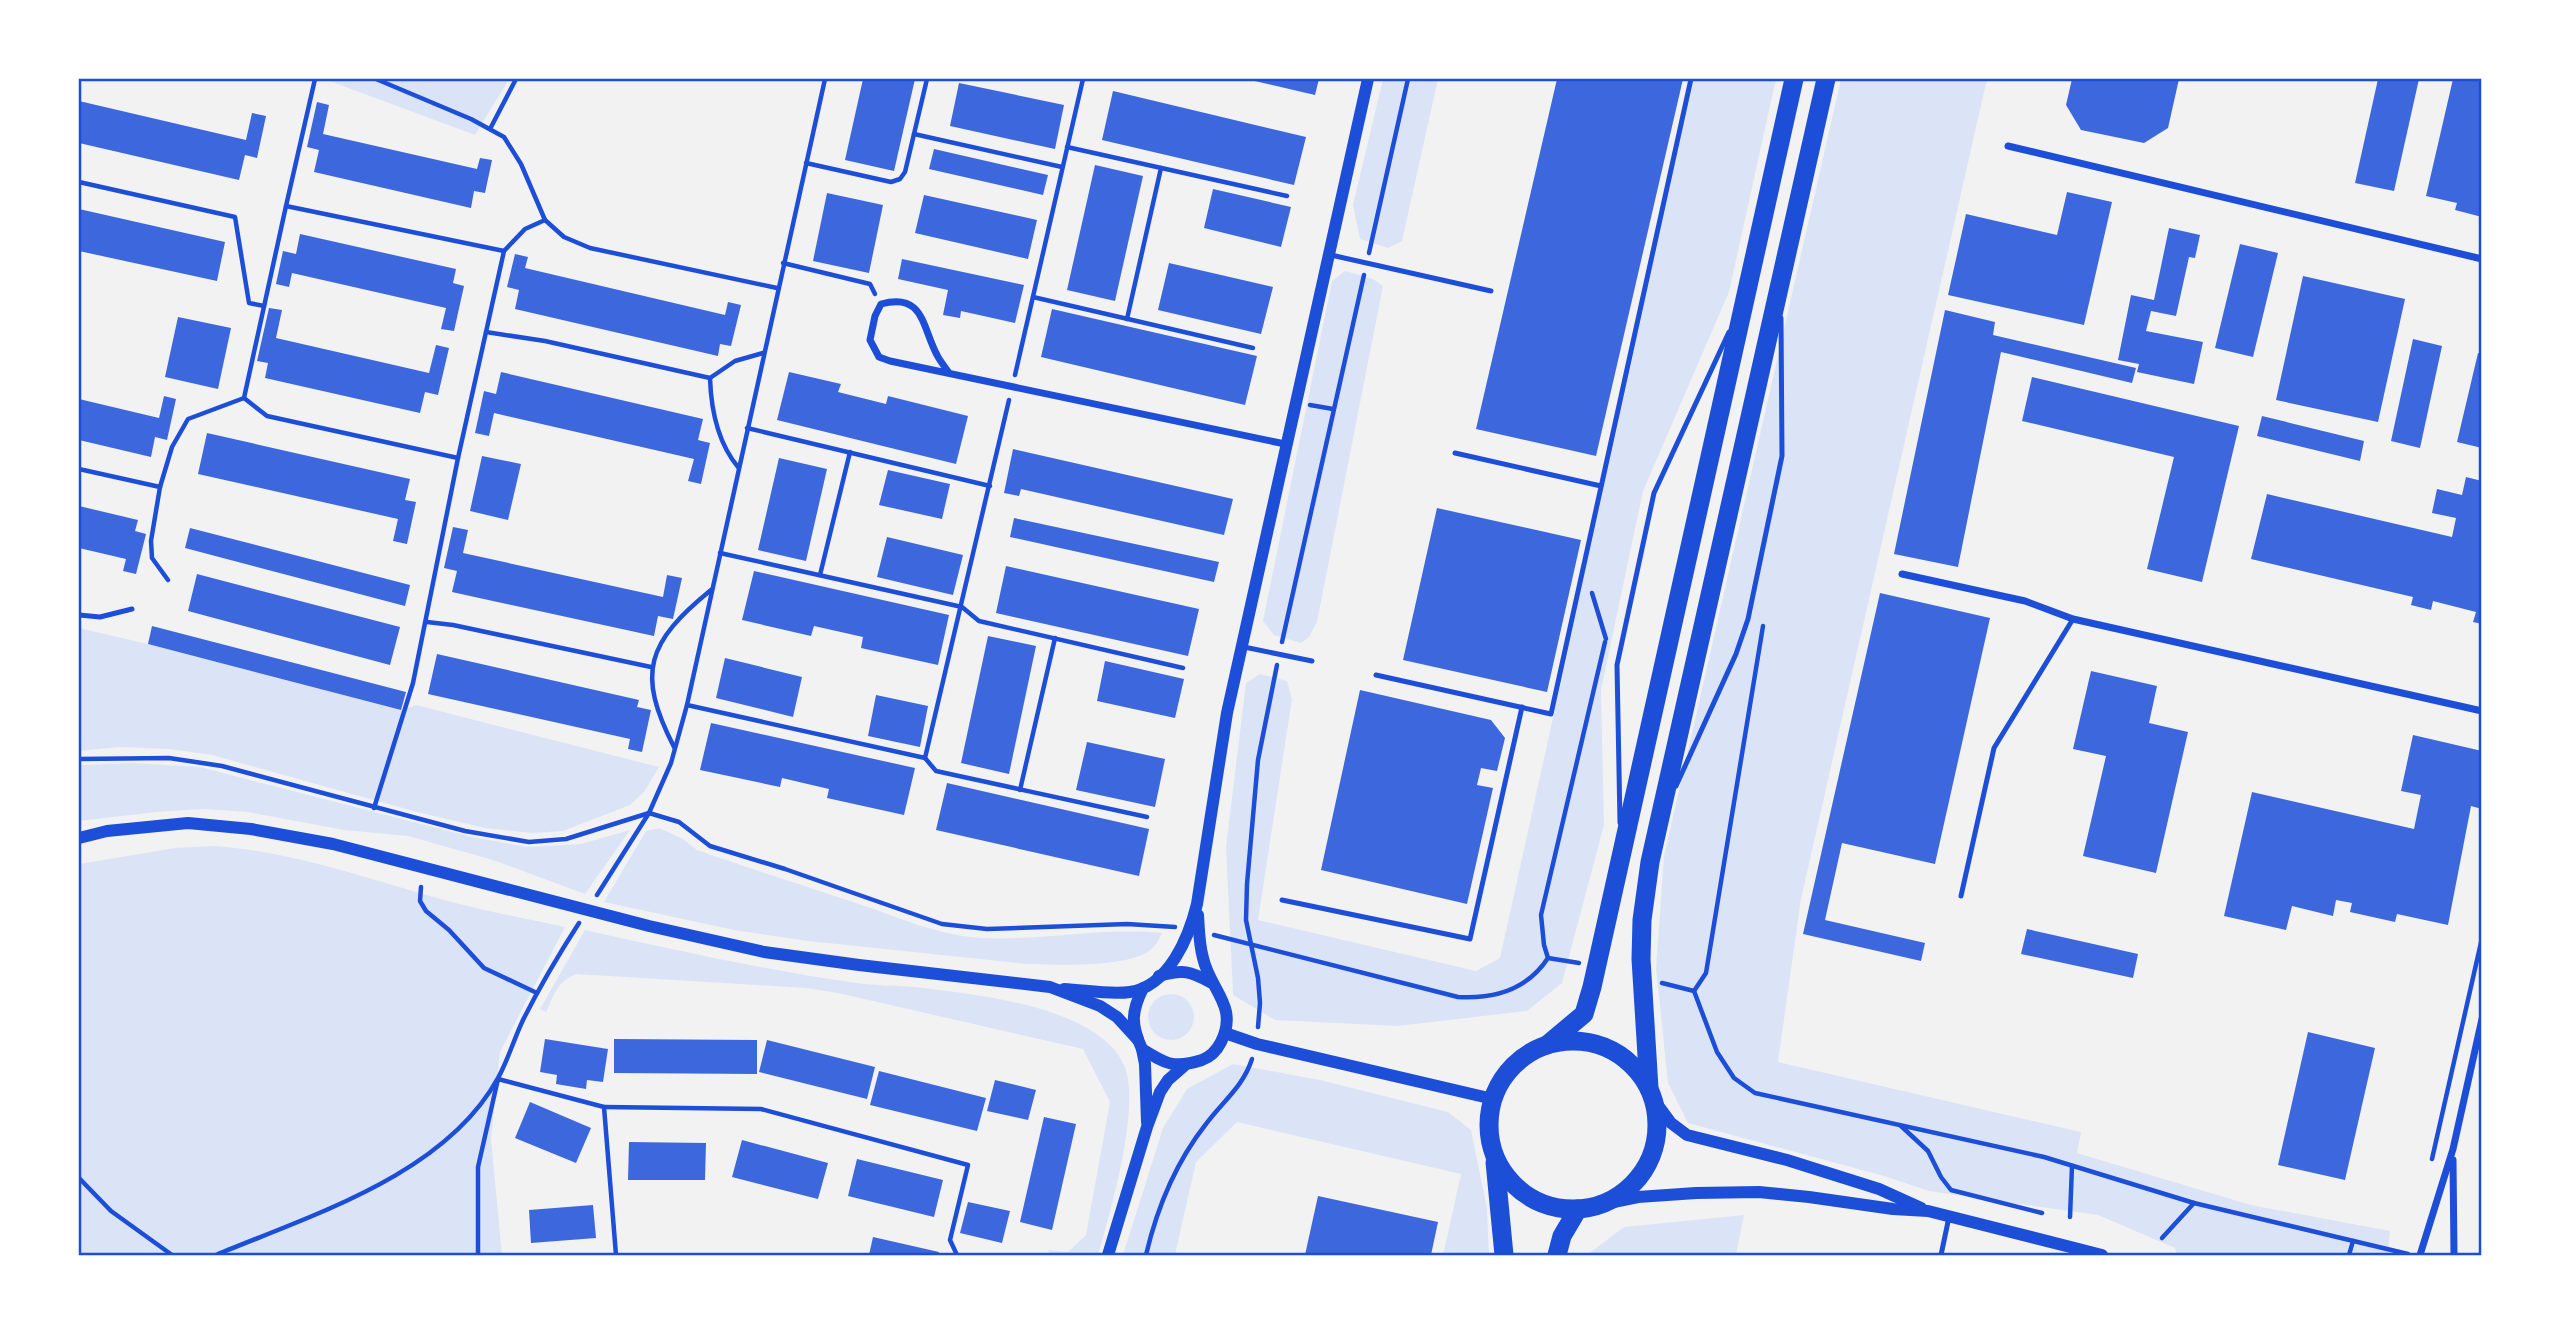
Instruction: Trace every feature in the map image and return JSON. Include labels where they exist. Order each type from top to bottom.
[{"type":"highway","points":[[1504,1255],[1489,1125],[1493,1100],[1504,1078],[1519,1060],[1547,1045],[1584,1014],[1592,987],[1794,79]]},
{"type":"highway","points":[[1557,1255],[1562,1236],[1586,1208],[1623,1192],[1645,1168],[1656,1140],[1657,1124],[1641,959],[1642,920],[1650,862],[1826,79]]},
{"type":"highway","points":[[1547,1045],[1571,1041],[1606,1047],[1636,1068],[1652,1094]]},
{"type":"highway","points":[[1493,1151],[1499,1165],[1520,1190],[1547,1205],[1586,1208]]},
{"type":"street","points":[[1108,1255],[1160,1092],[1168,1080],[1184,1066],[1207,1058],[1219,1046],[1225,1033],[1228,1016],[1222,995],[1212,983],[1195,931],[1197,904],[1227,713],[1368,79]]},
{"type":"street","points":[[2008,146],[2482,259]]},
{"type":"street","points":[[949,373],[936,354],[920,315],[907,303],[894,301],[881,304],[875,316],[870,341],[879,356],[949,373],[1012,387],[1285,444]]},
{"type":"street","points":[[1902,574],[2025,601],[2074,619],[2482,711]]},
{"type":"street","points":[[79,838],[107,831],[188,823],[251,829],[333,844],[649,926],[764,952],[1050,988],[1117,992],[1143,988]]},
{"type":"street","points":[[1147,1127],[1145,1064],[1133,1024],[1135,1004],[1143,988],[1159,976],[1195,931]]},
{"type":"street","points":[[1159,976],[1176,971],[1192,972],[1212,983]]},
{"type":"street","points":[[1050,988],[1100,1006],[1117,1017],[1140,1045],[1167,1064],[1184,1066]]},
{"type":"street","points":[[2420,1255],[2453,1149],[2482,1019]]},
{"type":"street","points":[[1225,1033],[1257,1044],[1493,1100]]},
{"type":"street","points":[[1652,1094],[1671,1123],[1688,1135],[1787,1160],[1879,1188],[1928,1211]]},
{"type":"street","points":[[2453,1149],[2454,1255]]},
{"type":"street","points":[[1586,1208],[1650,1196],[1759,1192],[1928,1211],[2102,1255]]},
{"type":"lane","points":[[1376,675],[1551,714],[1691,79]]},
{"type":"lane","points":[[1328,254],[1491,291]]},
{"type":"lane","points":[[1650,862],[1681,773],[1736,654],[1748,619],[1782,456],[1780,341],[1784,267]]},
{"type":"lane","points":[[1620,857],[1617,665],[1654,493],[1744,300]]},
{"type":"lane","points":[[1455,453],[1601,486]]},
{"type":"lane","points":[[79,615],[100,617],[132,608]]},
{"type":"lane","points":[[1961,896],[1994,748],[2074,619]]},
{"type":"lane","points":[[1241,646],[1312,661]]},
{"type":"lane","points":[[1282,900],[1470,939],[1522,707]]},
{"type":"lane","points":[[1941,1255],[1950,1216]]},
{"type":"path","points":[[244,398],[315,79]]},
{"type":"path","points":[[376,79],[471,119],[504,137],[521,164],[545,220],[564,237],[590,248],[777,288]]},
{"type":"path","points":[[490,129],[516,79]]},
{"type":"path","points":[[627,849],[649,813],[675,748],[687,705],[825,79]]},
{"type":"path","points":[[806,163],[891,181],[900,179],[905,172],[927,79]]},
{"type":"path","points":[[925,758],[1083,79]]},
{"type":"path","points":[[1146,1255],[1173,1174],[1206,1123],[1234,1094],[1247,1075],[1257,1044],[1260,1003],[1258,978],[1246,920],[1258,761],[1279,654],[1408,79]]},
{"type":"path","points":[[914,134],[1062,167]]},
{"type":"path","points":[[1067,147],[1287,196]]},
{"type":"path","points":[[1127,318],[1161,168]]},
{"type":"path","points":[[79,182],[235,217],[249,303],[264,306]]},
{"type":"path","points":[[286,206],[504,251]]},
{"type":"path","points":[[374,808],[413,683],[458,458],[504,251],[525,229],[545,220]]},
{"type":"path","points":[[783,263],[870,284],[881,304]]},
{"type":"path","points":[[1033,297],[1253,348]]},
{"type":"path","points":[[486,332],[545,341],[710,378],[735,361],[763,353]]},
{"type":"path","points":[[710,378],[711,407],[729,456],[738,467]]},
{"type":"path","points":[[244,398],[267,416],[458,458]]},
{"type":"path","points":[[168,580],[152,558],[151,541],[160,487],[172,446],[188,419],[244,398]]},
{"type":"path","points":[[747,428],[990,486]]},
{"type":"path","points":[[820,575],[850,452]]},
{"type":"path","points":[[79,469],[160,487]]},
{"type":"path","points":[[720,553],[962,607],[979,621],[1184,668]]},
{"type":"path","points":[[1583,566],[1606,639]]},
{"type":"path","points":[[675,748],[660,720],[651,687],[651,667],[679,616],[712,589]]},
{"type":"path","points":[[1693,991],[1706,973],[1764,619]]},
{"type":"path","points":[[427,622],[453,625],[651,667]]},
{"type":"path","points":[[79,760],[169,758],[222,766],[465,831],[529,842],[566,839],[649,813],[679,822],[710,846],[785,869],[942,924],[987,929],[1127,924],[1169,926],[1249,943],[1458,997],[1478,998],[1496,996],[1513,989],[1541,969],[1548,958],[1541,915],[1609,628]]},
{"type":"path","points":[[1020,790],[1055,638]]},
{"type":"path","points":[[687,705],[925,758],[936,771],[1147,817]]},
{"type":"path","points":[[421,887],[420,901],[426,911],[449,930],[484,968],[537,993]]},
{"type":"path","points":[[2429,1172],[2482,939]]},
{"type":"path","points":[[1548,958],[1580,963]]},
{"type":"path","points":[[216,1255],[362,1193],[424,1157],[467,1123],[498,1079],[553,963]]},
{"type":"path","points":[[1658,982],[1693,991]]},
{"type":"path","points":[[1693,991],[1717,1052],[1734,1078],[1755,1093],[2035,1154],[2194,1203],[2412,1255]]},
{"type":"path","points":[[498,1079],[604,1107],[761,1109],[968,1165],[950,1240],[957,1255]]},
{"type":"path","points":[[478,1255],[478,1167],[498,1079]]},
{"type":"path","points":[[604,1107],[616,1255]]},
{"type":"path","points":[[1900,1126],[1928,1151],[1951,1190],[2042,1213]]},
{"type":"path","points":[[2070,1217],[2071,1166]]},
{"type":"path","points":[[79,1178],[111,1211],[172,1255]]},
{"type":"path","points":[[2162,1238],[2194,1203]]},
{"type":"path","points":[[2349,1255],[2353,1241]]},
{"type":"path","points":[[2403,1253],[2408,1242]]},
{"type":"shaded area","points":[[324,79],[509,79],[475,135]]},
{"type":"shaded area","points":[[1383,79],[1438,79],[1402,241],[1388,248],[1360,239],[1353,205]]},
{"type":"shaded area","points":[[1694,79],[1776,79],[1729,292],[1643,491],[1601,690],[1604,825],[1562,983],[1527,1011],[1398,1026],[1275,1020],[1233,995],[1226,847],[1246,683],[1260,674],[1287,681],[1292,699],[1258,920],[1476,971],[1500,958]]},
{"type":"shaded area","points":[[1841,79],[1987,79],[1801,899],[1778,1062],[2081,1132],[2077,1153],[2251,1205],[2390,1231],[2388,1255],[2177,1255],[2175,1248],[2098,1215],[1929,1191],[1884,1176],[1688,1123],[1668,1083],[1656,968],[1664,856]]},
{"type":"shaded area","points":[[1345,271],[1373,279],[1383,286],[1317,622],[1309,637],[1301,643],[1274,635],[1263,621],[1332,281]]},
{"type":"shaded area","points":[[79,628],[401,710],[416,705],[659,767],[644,792],[630,805],[563,831],[532,833],[485,828],[417,812],[212,755],[169,749],[120,747],[79,751]]},
{"type":"shaded area","points":[[133,763],[200,767],[468,836],[527,847],[581,844],[630,830],[585,894],[496,861],[408,836],[344,830],[248,812],[203,809],[79,821],[79,765]]},
{"type":"shaded area","points":[[659,828],[683,839],[697,850],[950,933],[981,938],[1027,938],[1117,932],[1162,933],[1157,943],[1144,954],[1119,961],[1027,964],[808,941],[734,930],[604,902],[646,831]]},
{"type":"shaded area","points":[[213,846],[301,860],[459,904],[565,927],[500,1052],[491,1139],[502,1255],[79,1255],[79,864],[175,848]]},
{"type":"shaded area","points":[[585,930],[823,978],[864,984],[908,986],[1005,1000],[1056,1014],[1094,1032],[1111,1046],[1123,1063],[1128,1080],[1129,1103],[1122,1157],[1098,1255],[1050,1255],[1048,1250],[1068,1252],[1086,1235],[1110,1102],[1083,1049],[806,988],[576,974],[560,985],[546,1012],[540,1009]]},
{"type":"shaded area","points":[[1171,994],[1180,995],[1187,1001],[1193,1008],[1193,1026],[1187,1033],[1180,1039],[1171,1040],[1162,1039],[1155,1033],[1149,1026],[1148,1017],[1149,1008],[1155,1001],[1162,995]]},
{"type":"shaded area","points":[[1233,1064],[1320,1080],[1448,1112],[1471,1130],[1487,1209],[1489,1255],[1443,1255],[1461,1174],[1237,1122],[1196,1162],[1175,1255],[1123,1255],[1163,1128],[1187,1089]]},
{"type":"shaded area","points":[[1744,1215],[1736,1255],[1587,1255],[1624,1227]]},
{"type":"building","points":[[863,79],[915,79],[894,171],[845,160]]},
{"type":"building","points":[[1246,79],[1319,79],[1315,95]]},
{"type":"building","points":[[1557,79],[1683,79],[1596,456],[1476,429]]},
{"type":"building","points":[[2072,79],[2179,79],[2168,128],[2144,143],[2081,130],[2066,105]]},
{"type":"building","points":[[2378,79],[2419,79],[2394,191],[2355,183]]},
{"type":"building","points":[[2453,79],[2482,79],[2482,217],[2455,210],[2457,203],[2426,196]]},
{"type":"building","points":[[959,83],[1064,105],[1055,149],[950,126]]},
{"type":"building","points":[[1113,91],[1306,137],[1294,185],[1102,140]]},
{"type":"building","points":[[79,101],[246,140],[252,113],[266,116],[257,158],[245,155],[239,180],[79,143]]},
{"type":"building","points":[[317,102],[329,105],[323,134],[477,169],[480,158],[492,160],[485,193],[474,191],[471,208],[314,172],[319,150],[307,147]]},
{"type":"building","points":[[934,149],[1048,175],[1043,195],[929,169]]},
{"type":"building","points":[[1095,165],[1143,176],[1115,301],[1067,290]]},
{"type":"building","points":[[1213,189],[1291,207],[1281,247],[1204,228]]},
{"type":"building","points":[[2067,192],[2112,202],[2084,325],[1948,295],[1966,214],[2057,235]]},
{"type":"building","points":[[827,193],[883,205],[869,273],[813,261]]},
{"type":"building","points":[[924,195],[1037,220],[1028,259],[915,233]]},
{"type":"building","points":[[79,209],[225,242],[217,281],[79,251]]},
{"type":"building","points":[[2169,228],[2200,235],[2195,258],[2189,257],[2176,316],[2151,311],[2146,331],[2203,342],[2194,384],[2137,372],[2139,364],[2118,360],[2131,295],[2154,300]]},
{"type":"building","points":[[300,234],[456,269],[453,283],[464,286],[454,331],[441,329],[446,308],[292,273],[289,287],[276,284],[283,251],[296,254]]},
{"type":"building","points":[[2240,244],[2278,253],[2253,357],[2215,348]]},
{"type":"building","points":[[515,254],[528,257],[525,268],[725,315],[728,302],[741,305],[731,346],[720,344],[718,356],[515,309],[519,290],[507,287]]},
{"type":"building","points":[[902,259],[1024,285],[1015,323],[961,311],[960,318],[943,315],[948,290],[898,279]]},
{"type":"building","points":[[1169,263],[1273,287],[1261,334],[1158,310]]},
{"type":"building","points":[[2303,276],[2405,299],[2378,422],[2276,400]]},
{"type":"building","points":[[269,308],[282,310],[276,338],[429,373],[436,345],[449,348],[438,395],[425,392],[420,413],[265,378],[268,363],[257,361]]},
{"type":"building","points":[[1052,309],[1257,356],[1245,405],[1041,357]]},
{"type":"building","points":[[1945,310],[1995,322],[1993,335],[2136,368],[2132,383],[2001,352],[1958,567],[1894,554]]},
{"type":"building","points":[[178,317],[231,328],[218,389],[165,377]]},
{"type":"building","points":[[2413,339],[2442,346],[2420,448],[2391,441]]},
{"type":"building","points":[[2478,353],[2482,354],[2482,448],[2457,442]]},
{"type":"building","points":[[501,372],[703,419],[698,440],[710,443],[701,484],[688,481],[694,459],[494,413],[489,436],[475,433],[484,391],[496,394]]},
{"type":"building","points":[[789,372],[841,384],[838,392],[886,404],[888,396],[968,416],[956,464],[777,420]]},
{"type":"building","points":[[2032,377],[2239,426],[2202,582],[2147,569],[2174,457],[2022,421]]},
{"type":"building","points":[[164,396],[176,399],[167,440],[155,437],[151,457],[79,440],[79,399],[159,418]]},
{"type":"building","points":[[2262,416],[2364,441],[2360,461],[2257,436]]},
{"type":"building","points":[[207,433],[410,479],[405,500],[416,502],[407,544],[393,541],[398,519],[198,474]]},
{"type":"building","points":[[1013,449],[1233,499],[1224,535],[1021,489],[1019,496],[1004,493]]},
{"type":"building","points":[[482,456],[521,464],[508,520],[470,511]]},
{"type":"building","points":[[779,458],[827,469],[806,561],[758,550]]},
{"type":"building","points":[[888,470],[950,484],[942,519],[879,505]]},
{"type":"building","points":[[2466,477],[2482,481],[2482,624],[2473,622],[2476,612],[2433,601],[2431,610],[2411,605],[2413,597],[2251,559],[2267,494],[2452,537],[2456,518],[2432,513],[2437,489],[2462,495]]},
{"type":"building","points":[[79,506],[138,520],[135,531],[146,534],[136,574],[123,571],[126,559],[79,548]]},
{"type":"building","points":[[1437,508],[1581,540],[1547,692],[1403,660]]},
{"type":"building","points":[[1014,518],[1219,562],[1214,582],[1010,537]]},
{"type":"building","points":[[453,527],[468,530],[463,553],[663,597],[667,575],[682,578],[673,619],[658,616],[654,636],[452,592],[457,571],[444,568]]},
{"type":"building","points":[[190,528],[410,585],[405,606],[185,548]]},
{"type":"building","points":[[887,537],[963,555],[953,595],[877,577]]},
{"type":"building","points":[[1006,566],[1199,609],[1188,656],[996,613]]},
{"type":"building","points":[[754,571],[949,615],[938,665],[861,648],[863,637],[814,626],[811,636],[742,620]]},
{"type":"building","points":[[197,574],[400,627],[390,665],[188,611]]},
{"type":"building","points":[[1880,593],[1990,618],[1935,864],[1842,843],[1825,920],[1925,943],[1921,961],[1803,934]]},
{"type":"building","points":[[152,626],[406,692],[401,710],[148,644]]},
{"type":"building","points":[[988,636],[1036,646],[1009,774],[961,763]]},
{"type":"building","points":[[437,654],[639,700],[637,707],[651,710],[642,752],[628,749],[630,739],[428,694]]},
{"type":"building","points":[[725,658],[802,677],[793,717],[716,698]]},
{"type":"building","points":[[1105,661],[1184,679],[1175,718],[1097,701]]},
{"type":"building","points":[[2091,671],[2157,686],[2149,723],[2188,732],[2156,873],[2083,856],[2106,756],[2073,749]]},
{"type":"building","points":[[1360,690],[1491,720],[1505,738],[1497,771],[1481,768],[1477,785],[1493,788],[1467,904],[1321,870]]},
{"type":"building","points":[[876,695],[928,706],[920,747],[868,736]]},
{"type":"building","points":[[711,723],[915,768],[904,815],[827,798],[829,789],[782,778],[780,787],[700,770]]},
{"type":"building","points":[[2413,735],[2482,751],[2482,809],[2471,806],[2448,925],[2397,914],[2395,922],[2350,912],[2352,903],[2336,900],[2333,916],[2292,906],[2286,930],[2224,916],[2252,792],[2414,829],[2421,795],[2401,791]]},
{"type":"building","points":[[1087,742],[1165,759],[1155,807],[1076,790]]},
{"type":"building","points":[[947,783],[1149,829],[1139,876],[936,830]]},
{"type":"building","points":[[2027,929],[2138,954],[2133,978],[2021,954]]},
{"type":"building","points":[[2308,1032],[2375,1048],[2345,1180],[2278,1165]]},
{"type":"building","points":[[545,1039],[608,1049],[603,1082],[587,1080],[586,1089],[556,1084],[557,1075],[540,1072]]},
{"type":"building","points":[[614,1039],[757,1040],[757,1074],[614,1073]]},
{"type":"building","points":[[767,1040],[875,1067],[867,1099],[759,1072]]},
{"type":"building","points":[[879,1071],[986,1098],[977,1131],[870,1105]]},
{"type":"building","points":[[995,1080],[1036,1090],[1028,1120],[987,1111]]},
{"type":"building","points":[[530,1102],[591,1128],[576,1163],[515,1138]]},
{"type":"building","points":[[1044,1117],[1076,1124],[1052,1230],[1020,1222]]},
{"type":"building","points":[[742,1140],[828,1163],[818,1199],[732,1177]]},
{"type":"building","points":[[629,1142],[706,1143],[705,1180],[628,1180]]},
{"type":"building","points":[[857,1159],[943,1180],[934,1217],[848,1196]]},
{"type":"building","points":[[1318,1196],[1438,1222],[1431,1255],[1305,1255]]},
{"type":"building","points":[[968,1202],[1010,1211],[1002,1243],[960,1233]]},
{"type":"building","points":[[593,1205],[596,1238],[531,1243],[529,1210]]},
{"type":"building","points":[[873,1237],[939,1252],[938,1255],[869,1255]]}]
